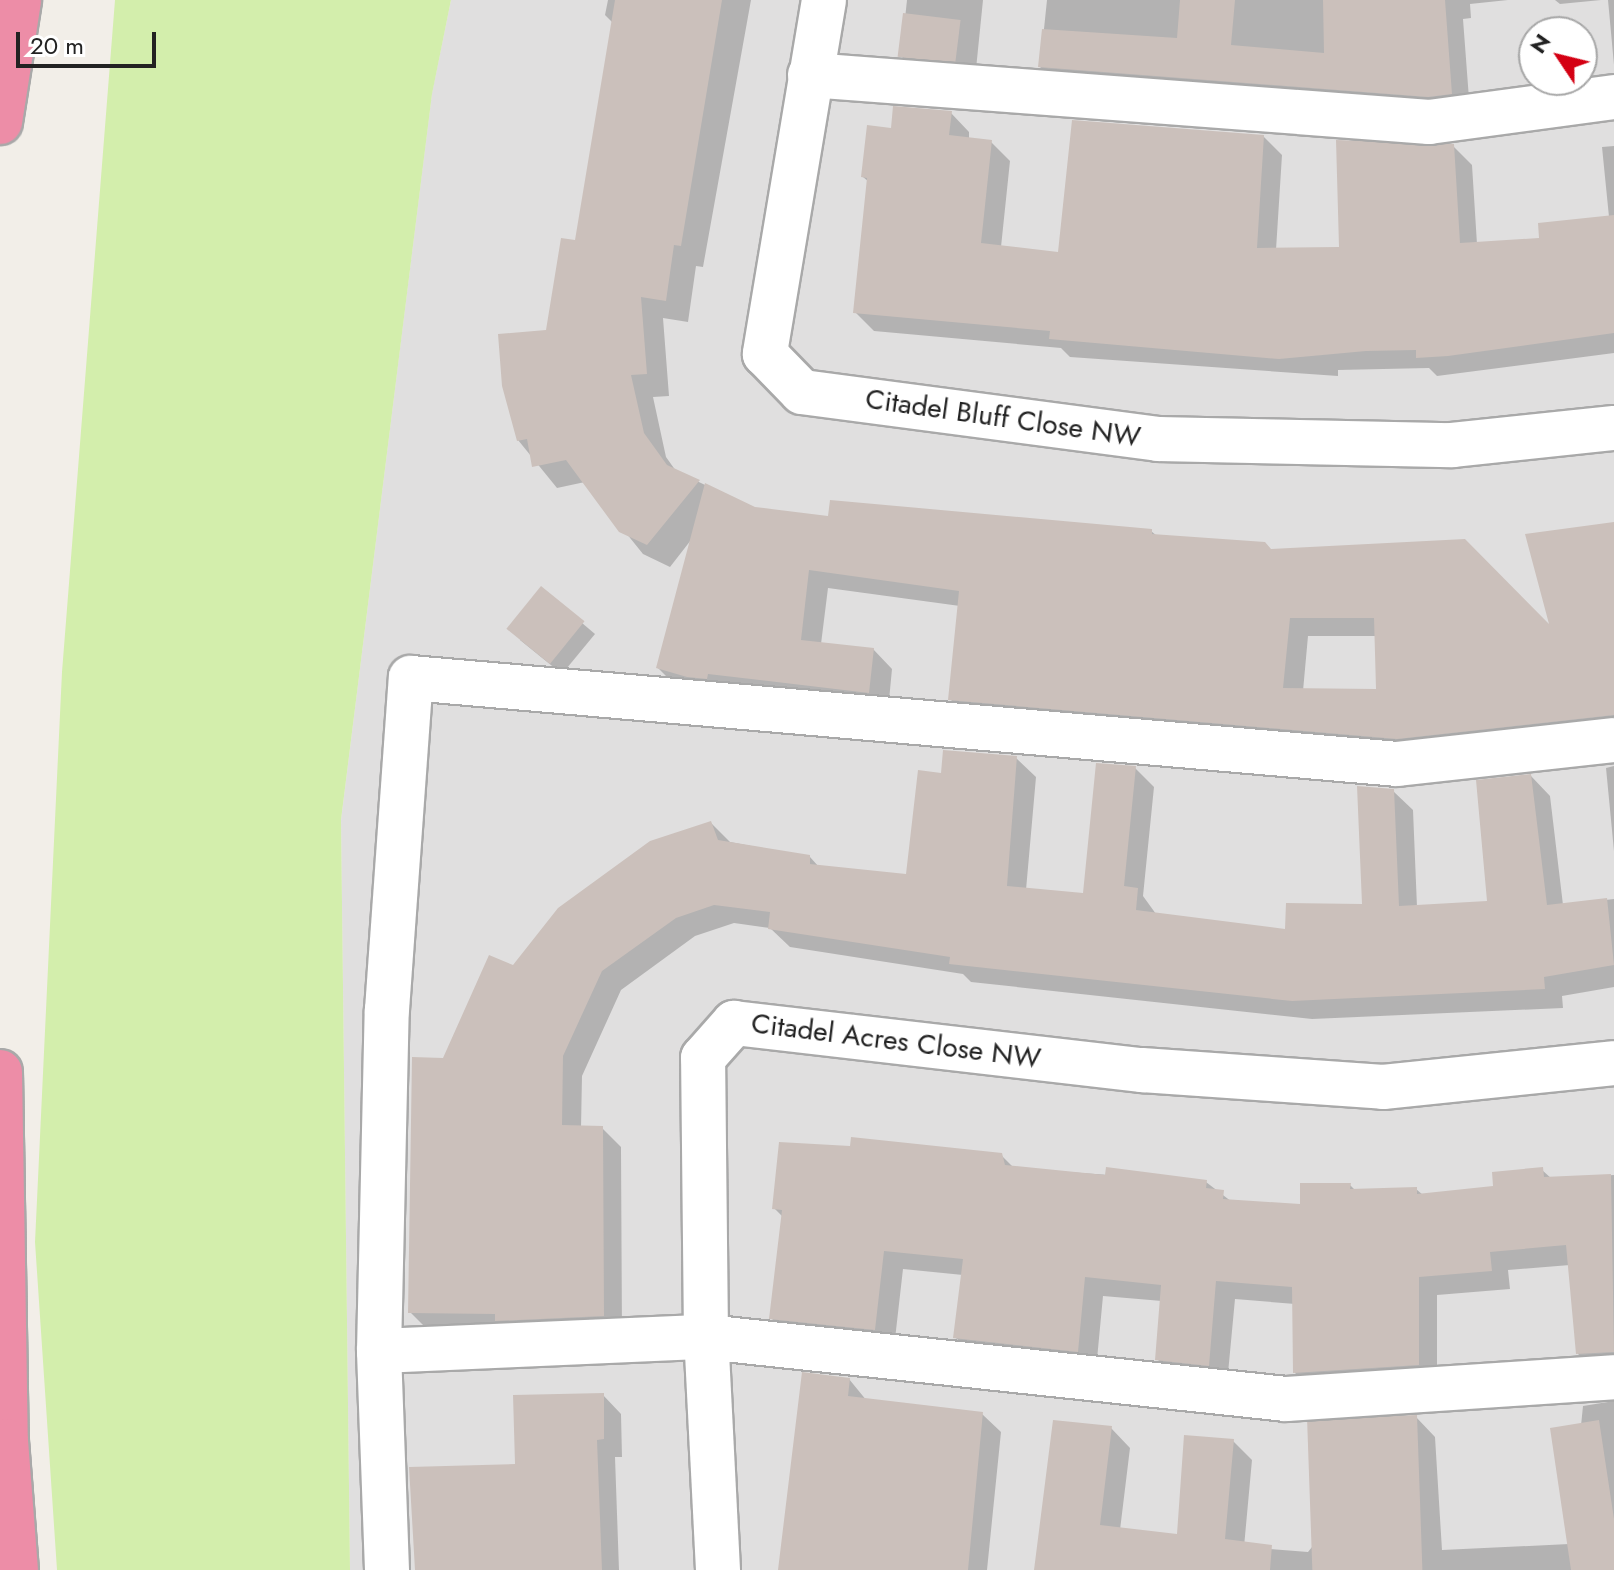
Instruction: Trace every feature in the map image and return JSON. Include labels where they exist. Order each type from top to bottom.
[{"type":"highway","points":[[0,122],[19,0]]},
{"type":"highway","points":[[0,1072],[6,1441],[16,1570]]},
{"type":"street","name":"Citadel Bluff Close NW","points":[[824,0],[765,354],[802,392],[1158,439],[1452,445],[1614,428]]},
{"type":"street","points":[[810,75],[1429,122],[1614,97]]},
{"type":"street","points":[[387,1570],[379,1351],[387,1010],[411,678],[1397,764],[1614,740]]},
{"type":"street","name":"Citadel Acres Close NW","points":[[718,1570],[706,1337],[703,1058],[734,1023],[1142,1070],[1383,1087],[1614,1063]]},
{"type":"street","points":[[379,1351],[706,1337],[1286,1399],[1614,1377]]},
{"type":"shaded area","points":[[451,0],[1614,0],[1614,1570],[350,1570],[341,820],[432,93]]},
{"type":"green space","points":[[115,0],[451,0],[432,94],[341,820],[350,1570],[57,1570],[35,1242],[62,672]]},
{"type":"building","points":[[615,0],[722,0],[681,246],[674,245],[666,301],[641,297],[647,374],[631,375],[644,433],[667,465],[700,480],[647,545],[619,532],[566,460],[532,467],[527,439],[517,441],[502,386],[498,334],[546,330],[561,238],[575,240]]},
{"type":"building","points":[[1180,0],[1235,0],[1231,45],[1324,53],[1323,0],[1445,0],[1452,94],[1428,97],[1038,67],[1042,29],[1177,38]]},
{"type":"building","points":[[903,13],[961,20],[955,64],[898,57]]},
{"type":"building","points":[[893,106],[952,111],[949,135],[992,140],[981,243],[1058,252],[1072,120],[1264,135],[1257,248],[1339,247],[1336,140],[1454,144],[1460,243],[1539,238],[1538,223],[1614,215],[1614,333],[1448,356],[1416,358],[1416,350],[1279,359],[1049,339],[1050,331],[853,313],[867,178],[861,177],[867,125],[891,128]]},
{"type":"building","points":[[705,483],[755,507],[828,516],[830,500],[1152,529],[1152,534],[1265,542],[1271,549],[1465,539],[1549,624],[1525,534],[1614,522],[1614,715],[1397,739],[948,700],[959,591],[809,570],[801,640],[874,648],[869,693],[708,674],[707,679],[687,677],[656,668]],"holes":[[[1290,618],[1374,618],[1376,689],[1283,688]]]},
{"type":"building","points":[[541,586],[585,621],[550,664],[506,629]]},
{"type":"building","points":[[943,750],[1017,756],[1007,886],[1083,893],[1096,763],[1136,766],[1124,886],[1138,888],[1136,910],[1285,929],[1286,903],[1362,904],[1357,786],[1394,789],[1399,906],[1487,901],[1476,780],[1531,774],[1547,905],[1607,898],[1614,965],[1544,977],[1545,989],[1292,1001],[949,964],[950,957],[768,929],[770,912],[714,905],[676,918],[602,971],[563,1056],[562,1125],[603,1126],[604,1316],[495,1321],[495,1314],[408,1313],[412,1057],[443,1058],[489,955],[513,965],[558,908],[650,841],[711,821],[718,840],[810,855],[810,864],[906,874],[918,770],[941,773]]},
{"type":"building","points":[[851,1137],[1002,1153],[1005,1165],[1105,1175],[1106,1167],[1207,1180],[1206,1188],[1224,1190],[1223,1199],[1300,1204],[1300,1183],[1351,1183],[1350,1189],[1417,1187],[1417,1194],[1493,1186],[1492,1172],[1543,1167],[1544,1177],[1611,1174],[1614,1352],[1576,1354],[1566,1245],[1490,1252],[1492,1271],[1419,1277],[1419,1365],[1293,1373],[1292,1287],[1216,1281],[1209,1366],[1155,1360],[1161,1285],[1085,1277],[1078,1352],[953,1338],[963,1259],[884,1251],[875,1330],[769,1319],[782,1210],[772,1209],[779,1142],[850,1146]]},
{"type":"building","points":[[802,1372],[850,1378],[848,1396],[983,1412],[968,1570],[778,1570]]},
{"type":"building","points":[[604,1393],[604,1439],[597,1440],[602,1570],[415,1570],[409,1467],[515,1464],[513,1395]]},
{"type":"building","points":[[1417,1415],[1422,1570],[1312,1570],[1307,1419]]},
{"type":"building","points":[[1053,1420],[1112,1426],[1100,1525],[1177,1534],[1184,1435],[1234,1439],[1225,1539],[1272,1545],[1270,1570],[1034,1570]]},
{"type":"building","points":[[1599,1420],[1614,1519],[1614,1570],[1571,1570],[1550,1428]]}]
